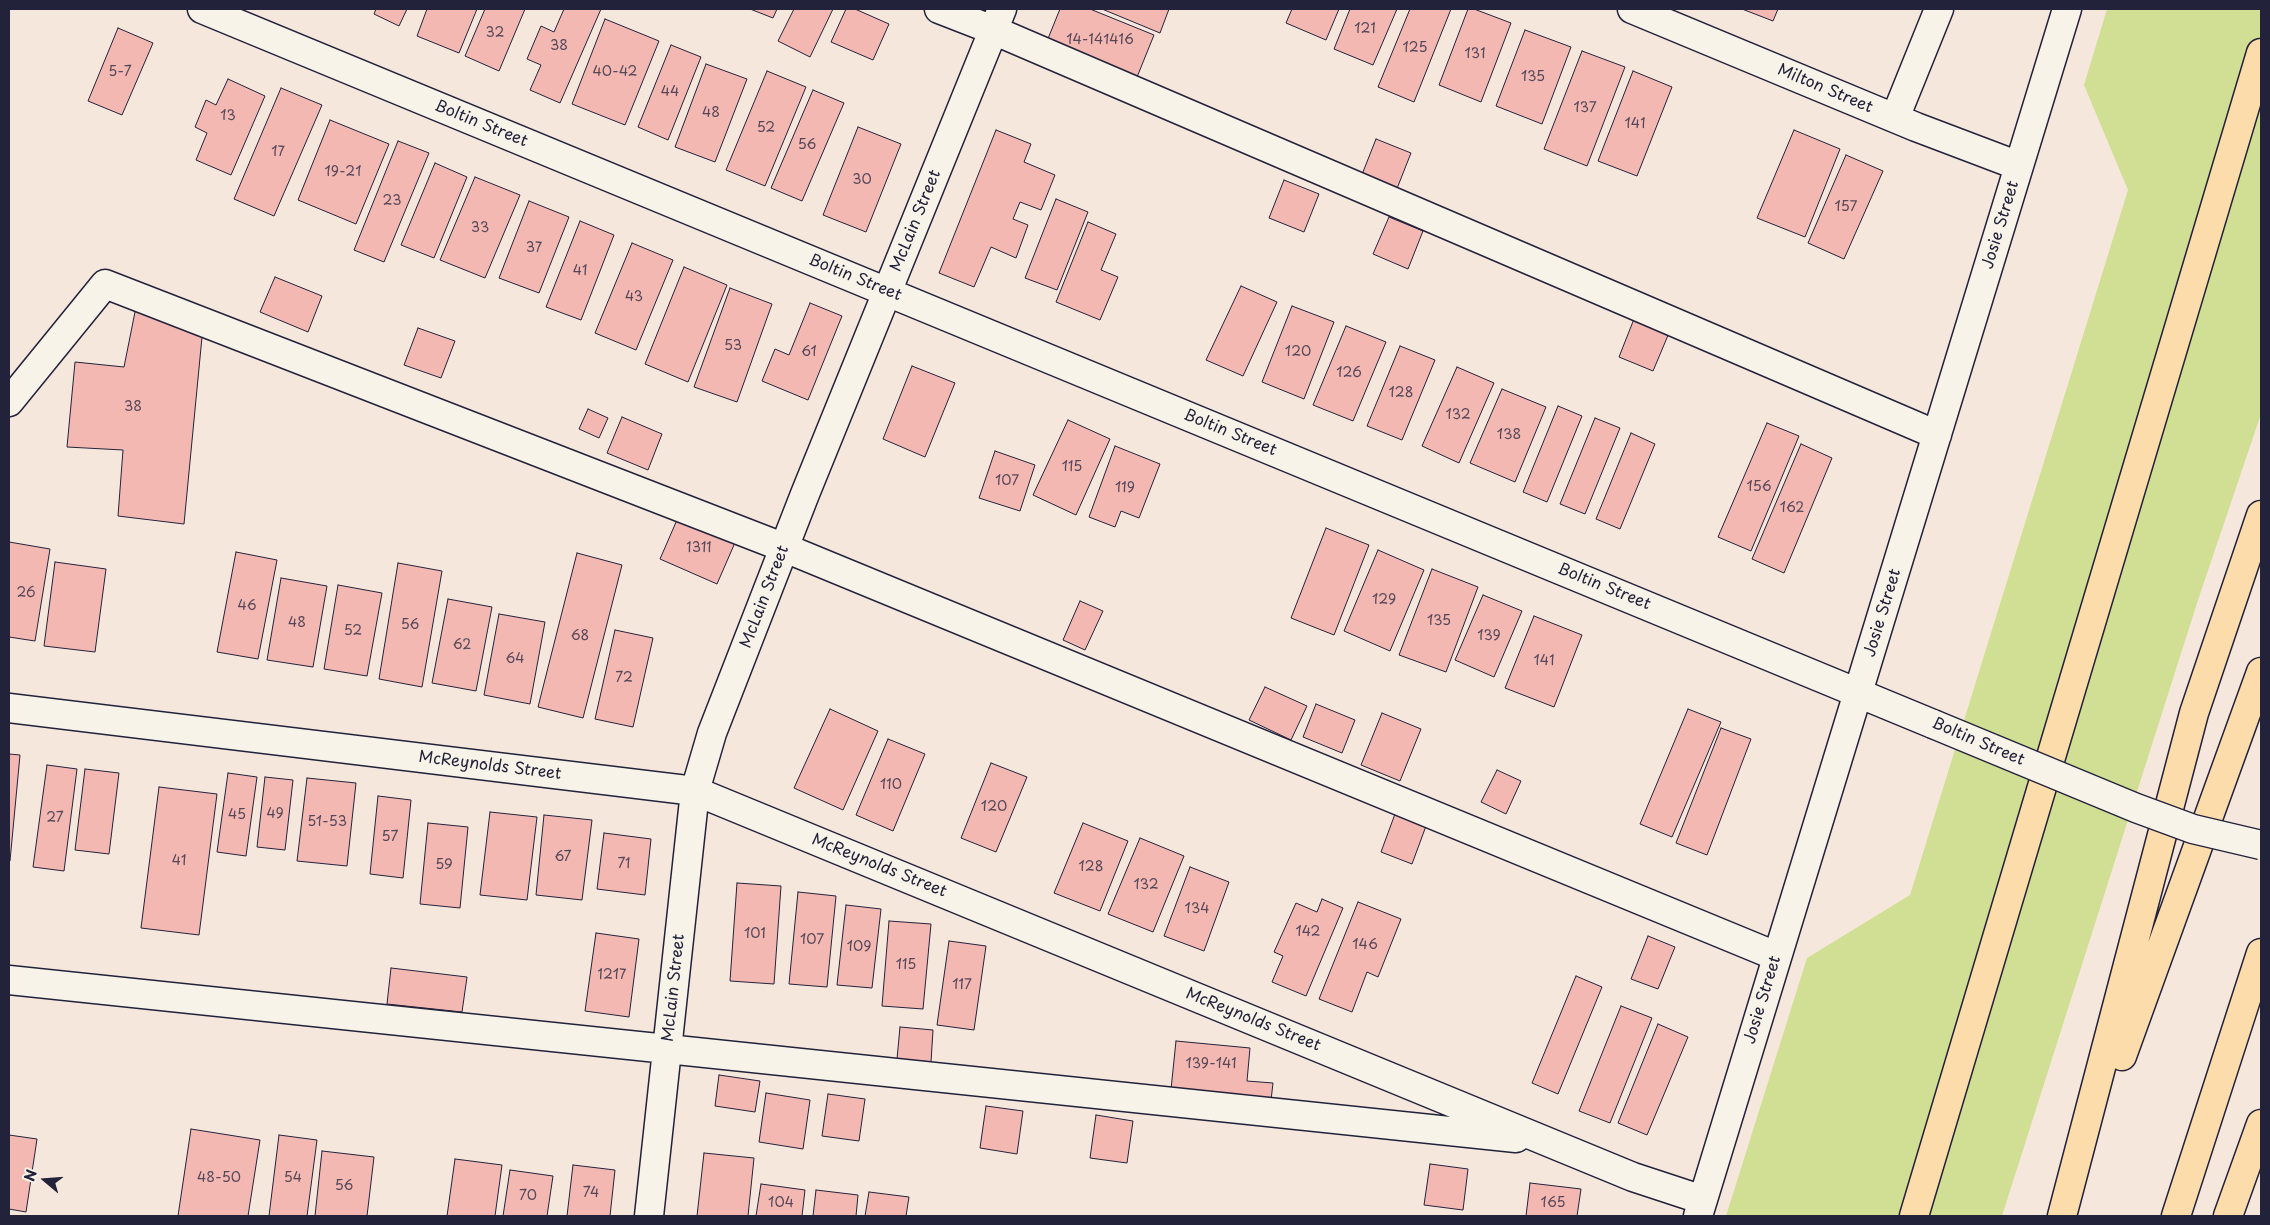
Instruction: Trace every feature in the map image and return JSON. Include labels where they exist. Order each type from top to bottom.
[{"type":"highway","points":[[1914,1216],[2261,53]]},
{"type":"highway","points":[[2062,1216],[2194,713],[2261,515]]},
{"type":"highway","points":[[2070,1216],[2134,1017],[2261,672]]},
{"type":"highway","points":[[2176,1216],[2261,953]]},
{"type":"highway","points":[[2228,1216],[2261,1124]]},
{"type":"street","name":"Boltin Street","points":[[202,9],[2136,808],[2193,829],[2261,845]]},
{"type":"street","points":[[939,9],[998,19],[1937,435]]},
{"type":"street","name":"Milton Street","points":[[1635,9],[1895,118],[2019,166]]},
{"type":"street","points":[[1895,118],[1939,9]]},
{"type":"street","name":"Josie Street","points":[[1700,1208],[2067,9]]},
{"type":"street","name":"McLain Street","points":[[650,1216],[695,790],[712,733],[998,19]]},
{"type":"street","points":[[9,402],[105,284],[785,548],[1776,956]]},
{"type":"street","name":"McReynolds Street","points":[[9,708],[695,790],[1547,1141],[1633,1177],[1700,1208]]},
{"type":"street","points":[[9,980],[1547,1141]]},
{"type":"green space","points":[[2107,9],[2261,9],[2261,414],[2198,600],[2002,1216],[1726,1216],[1807,958],[1910,895],[2128,190],[2084,85]]},
{"type":"building","points":[[376,9],[407,9],[399,26],[374,14]]},
{"type":"building","points":[[427,9],[477,9],[459,53],[417,36]]},
{"type":"building","points":[[485,9],[525,9],[499,71],[465,56]]},
{"type":"building","points":[[564,9],[601,9],[560,103],[530,90],[541,65],[527,59],[541,26],[554,32]]},
{"type":"building","points":[[750,9],[777,9],[773,18]]},
{"type":"building","points":[[794,9],[833,9],[810,57],[778,41]]},
{"type":"building","points":[[846,9],[855,9],[889,24],[873,60],[831,42]]},
{"type":"building","points":[[1060,9],[1090,9],[1154,35],[1135,82],[1045,46]]},
{"type":"building","points":[[1102,9],[1169,9],[1160,33]]},
{"type":"building","points":[[1292,9],[1339,9],[1326,40],[1286,23]]},
{"type":"building","points":[[1350,9],[1397,9],[1373,65],[1334,49]]},
{"type":"building","points":[[1410,9],[1451,9],[1414,102],[1378,87]]},
{"type":"building","points":[[1468,9],[1474,9],[1511,23],[1481,102],[1439,85]]},
{"type":"building","points":[[1742,9],[1778,9],[1773,21]]},
{"type":"building","points":[[605,19],[659,41],[625,125],[572,104]]},
{"type":"building","points":[[118,28],[153,43],[122,115],[88,101]]},
{"type":"building","points":[[1525,30],[1571,47],[1542,124],[1496,106]]},
{"type":"building","points":[[671,45],[701,57],[668,140],[638,127]]},
{"type":"building","points":[[1582,51],[1625,67],[1587,166],[1544,149]]},
{"type":"building","points":[[706,64],[747,79],[715,162],[675,147]]},
{"type":"building","points":[[767,71],[806,87],[765,186],[726,170]]},
{"type":"building","points":[[1633,71],[1672,87],[1637,176],[1598,161]]},
{"type":"building","points":[[228,79],[265,96],[231,175],[196,160],[207,133],[195,127],[206,100],[216,105]]},
{"type":"building","points":[[281,88],[322,105],[274,216],[234,199]]},
{"type":"building","points":[[813,90],[844,103],[802,201],[771,188]]},
{"type":"building","points":[[330,120],[389,144],[356,224],[298,200]]},
{"type":"building","points":[[858,127],[901,144],[866,232],[823,215]]},
{"type":"building","points":[[996,130],[1031,144],[1024,162],[1055,175],[1041,210],[1020,202],[1013,219],[1028,225],[1016,258],[991,247],[974,287],[939,273]]},
{"type":"building","points":[[1794,130],[1840,149],[1805,237],[1757,218]]},
{"type":"building","points":[[1376,139],[1411,153],[1396,191],[1361,177]]},
{"type":"building","points":[[398,141],[429,153],[384,262],[354,250]]},
{"type":"building","points":[[1846,155],[1883,171],[1844,259],[1808,243]]},
{"type":"building","points":[[435,163],[467,177],[434,258],[401,245]]},
{"type":"building","points":[[475,177],[520,195],[485,278],[440,260]]},
{"type":"building","points":[[1284,180],[1319,194],[1304,232],[1269,218]]},
{"type":"building","points":[[1056,199],[1088,212],[1057,290],[1025,278]]},
{"type":"building","points":[[529,201],[569,217],[539,293],[499,278]]},
{"type":"building","points":[[1389,217],[1423,231],[1408,269],[1373,254]]},
{"type":"building","points":[[580,221],[614,235],[581,320],[546,307]]},
{"type":"building","points":[[1088,222],[1116,234],[1101,270],[1118,277],[1100,320],[1056,302]]},
{"type":"building","points":[[632,243],[673,260],[636,350],[595,333]]},
{"type":"building","points":[[684,267],[727,285],[688,382],[645,364]]},
{"type":"building","points":[[275,277],[322,296],[308,332],[260,312]]},
{"type":"building","points":[[1241,286],[1277,302],[1243,376],[1206,360]]},
{"type":"building","points":[[730,288],[772,304],[737,402],[694,387]]},
{"type":"building","points":[[810,303],[842,316],[808,400],[762,381],[775,349],[789,355]]},
{"type":"building","points":[[1292,306],[1334,322],[1304,399],[1262,382]]},
{"type":"building","points":[[136,307],[202,337],[184,524],[118,516],[123,450],[67,447],[75,362],[124,367]]},
{"type":"building","points":[[1634,319],[1669,333],[1653,371],[1619,357]]},
{"type":"building","points":[[1346,326],[1386,342],[1353,421],[1313,405]]},
{"type":"building","points":[[418,328],[455,341],[441,378],[404,365]]},
{"type":"building","points":[[1400,346],[1435,360],[1402,440],[1367,426]]},
{"type":"building","points":[[912,366],[955,383],[925,457],[883,439]]},
{"type":"building","points":[[1457,367],[1494,383],[1459,463],[1422,446]]},
{"type":"building","points":[[1502,389],[1546,407],[1515,482],[1470,463]]},
{"type":"building","points":[[1558,406],[1582,416],[1547,502],[1523,492]]},
{"type":"building","points":[[588,409],[608,418],[599,438],[579,429]]},
{"type":"building","points":[[622,417],[662,434],[648,470],[607,453]]},
{"type":"building","points":[[1595,418],[1620,428],[1585,514],[1560,504]]},
{"type":"building","points":[[1068,420],[1110,439],[1076,515],[1033,495]]},
{"type":"building","points":[[1767,423],[1799,436],[1751,551],[1718,537]]},
{"type":"building","points":[[1631,433],[1655,444],[1620,529],[1596,519]]},
{"type":"building","points":[[1801,444],[1832,458],[1784,573],[1752,559]]},
{"type":"building","points":[[1115,446],[1160,464],[1139,518],[1121,511],[1115,527],[1089,517]]},
{"type":"building","points":[[995,451],[1035,465],[1020,511],[979,498]]},
{"type":"building","points":[[680,513],[737,538],[717,584],[660,559]]},
{"type":"building","points":[[1326,528],[1369,545],[1334,635],[1291,618]]},
{"type":"building","points":[[9,542],[50,549],[35,641],[9,637]]},
{"type":"building","points":[[1378,550],[1424,570],[1390,651],[1344,631]]},
{"type":"building","points":[[236,552],[277,560],[258,659],[217,652]]},
{"type":"building","points":[[577,553],[622,565],[583,718],[538,707]]},
{"type":"building","points":[[55,562],[106,569],[95,652],[44,646]]},
{"type":"building","points":[[398,563],[442,571],[422,687],[379,679]]},
{"type":"building","points":[[1432,569],[1478,587],[1446,672],[1399,655]]},
{"type":"building","points":[[281,578],[327,586],[313,667],[267,660]]},
{"type":"building","points":[[338,585],[382,593],[367,676],[324,669]]},
{"type":"building","points":[[1483,595],[1522,611],[1494,677],[1455,660]]},
{"type":"building","points":[[448,599],[492,607],[476,691],[432,683]]},
{"type":"building","points":[[1080,601],[1103,611],[1085,650],[1063,640]]},
{"type":"building","points":[[499,614],[545,622],[530,704],[484,695]]},
{"type":"building","points":[[1534,616],[1582,635],[1554,707],[1505,688]]},
{"type":"building","points":[[615,630],[653,638],[633,727],[595,719]]},
{"type":"building","points":[[1265,687],[1307,706],[1291,740],[1249,720]]},
{"type":"building","points":[[1316,704],[1355,720],[1342,753],[1303,737]]},
{"type":"building","points":[[830,709],[878,731],[843,810],[794,788]]},
{"type":"building","points":[[1688,709],[1721,722],[1672,837],[1640,824]]},
{"type":"building","points":[[1382,713],[1421,729],[1400,781],[1361,765]]},
{"type":"building","points":[[1721,728],[1751,739],[1707,855],[1676,843]]},
{"type":"building","points":[[888,739],[925,754],[893,831],[856,815]]},
{"type":"building","points":[[9,754],[20,755],[10,861],[9,861]]},
{"type":"building","points":[[991,763],[1027,777],[996,852],[961,838]]},
{"type":"building","points":[[47,765],[77,769],[64,871],[33,867]]},
{"type":"building","points":[[85,769],[119,773],[109,854],[75,850]]},
{"type":"building","points":[[1497,770],[1521,781],[1506,814],[1481,802]]},
{"type":"building","points":[[228,773],[257,777],[246,856],[217,852]]},
{"type":"building","points":[[265,777],[293,780],[285,850],[257,847]]},
{"type":"building","points":[[307,778],[356,783],[347,866],[297,861]]},
{"type":"building","points":[[159,787],[217,794],[199,935],[141,928]]},
{"type":"building","points":[[378,796],[411,800],[403,878],[370,874]]},
{"type":"building","points":[[490,812],[537,817],[527,900],[480,895]]},
{"type":"building","points":[[1395,814],[1426,826],[1412,864],[1381,852]]},
{"type":"building","points":[[544,815],[592,820],[582,900],[536,895]]},
{"type":"building","points":[[428,823],[468,827],[460,908],[420,904]]},
{"type":"building","points":[[1083,823],[1128,841],[1100,911],[1054,893]]},
{"type":"building","points":[[604,833],[651,839],[645,895],[597,889]]},
{"type":"building","points":[[1140,838],[1184,856],[1153,932],[1108,914]]},
{"type":"building","points":[[1190,867],[1229,882],[1204,951],[1164,936]]},
{"type":"building","points":[[737,883],[781,886],[774,984],[730,981]]},
{"type":"building","points":[[798,892],[836,896],[827,987],[789,984]]},
{"type":"building","points":[[1322,899],[1343,908],[1306,996],[1272,982],[1283,956],[1274,952],[1296,903],[1317,912]]},
{"type":"building","points":[[1358,902],[1401,919],[1378,977],[1367,972],[1352,1012],[1319,999]]},
{"type":"building","points":[[846,905],[881,909],[872,988],[837,985]]},
{"type":"building","points":[[889,921],[931,924],[923,1009],[882,1006]]},
{"type":"building","points":[[596,933],[639,939],[629,1017],[585,1011]]},
{"type":"building","points":[[1648,936],[1675,947],[1658,989],[1631,979]]},
{"type":"building","points":[[949,941],[986,946],[974,1030],[937,1025]]},
{"type":"building","points":[[391,968],[467,977],[462,1012],[387,1004]]},
{"type":"building","points":[[1576,976],[1602,987],[1558,1094],[1532,1083]]},
{"type":"building","points":[[1621,1006],[1652,1018],[1610,1123],[1579,1111]]},
{"type":"building","points":[[1658,1024],[1688,1037],[1647,1135],[1618,1123]]},
{"type":"building","points":[[900,1027],[933,1030],[931,1062],[897,1059]]},
{"type":"building","points":[[1176,1041],[1250,1048],[1247,1081],[1273,1083],[1270,1109],[1170,1099]]},
{"type":"building","points":[[719,1075],[760,1081],[755,1112],[715,1106]]},
{"type":"building","points":[[766,1093],[810,1100],[803,1149],[759,1142]]},
{"type":"building","points":[[828,1094],[865,1099],[859,1141],[822,1136]]},
{"type":"building","points":[[986,1106],[1023,1111],[1017,1154],[980,1148]]},
{"type":"building","points":[[1096,1115],[1133,1121],[1127,1163],[1090,1158]]},
{"type":"building","points":[[191,1129],[260,1140],[248,1216],[178,1216]]},
{"type":"building","points":[[9,1135],[37,1139],[26,1212],[9,1209]]},
{"type":"building","points":[[279,1135],[317,1140],[307,1216],[269,1216]]},
{"type":"building","points":[[322,1151],[374,1157],[367,1216],[315,1216]]},
{"type":"building","points":[[704,1153],[754,1158],[748,1216],[697,1216]]},
{"type":"building","points":[[455,1159],[502,1165],[495,1216],[447,1216]]},
{"type":"building","points":[[1430,1164],[1468,1169],[1463,1210],[1424,1205]]},
{"type":"building","points":[[573,1165],[615,1170],[610,1216],[567,1216]]},
{"type":"building","points":[[510,1170],[553,1176],[547,1216],[503,1216]]},
{"type":"building","points":[[1530,1183],[1581,1189],[1577,1216],[1526,1216]]},
{"type":"building","points":[[761,1184],[805,1190],[802,1216],[756,1216]]},
{"type":"building","points":[[816,1190],[858,1195],[856,1216],[813,1216]]},
{"type":"building","points":[[869,1192],[909,1197],[906,1216],[865,1216]]}]
